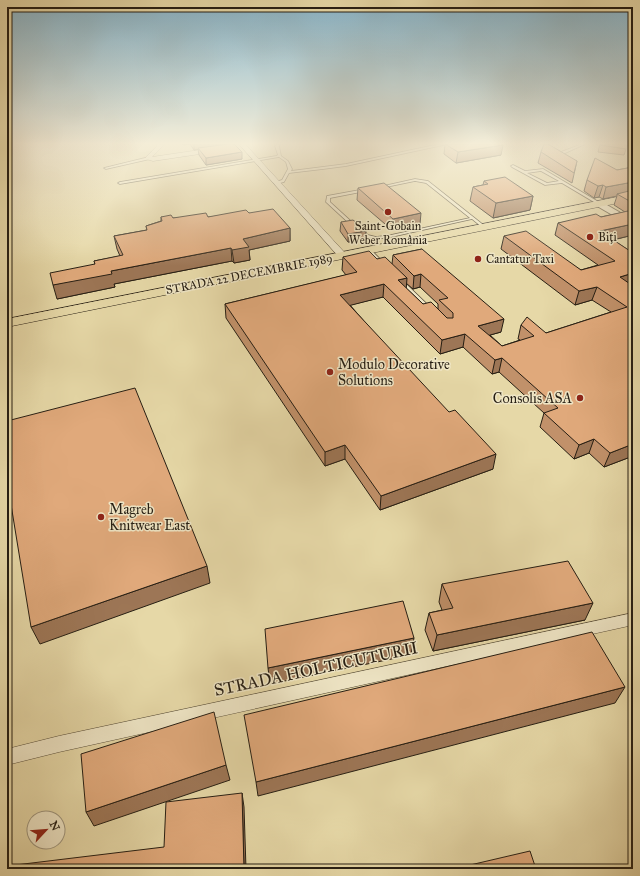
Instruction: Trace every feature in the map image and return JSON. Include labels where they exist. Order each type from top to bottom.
[{"type":"main road","name":"STRADA 22 DECEMBRIE 1989","points":[[7,323],[633,197]]},
{"type":"street","points":[[278,185],[342,255]]},
{"type":"street","points":[[600,204],[633,224]]},
{"type":"street","name":"STRADA HOLTICUTURII","points":[[7,757],[66,742],[633,619]]},
{"type":"lane","points":[[376,188],[391,185]]},
{"type":"lane","points":[[431,185],[484,227]]},
{"type":"lane","points":[[567,185],[600,204]]},
{"type":"lane","points":[[369,189],[328,197],[328,202],[367,236],[376,238],[391,236],[473,218]]},
{"type":"lane","points":[[370,250],[388,268]]},
{"type":"lane","points":[[399,279],[432,312]]},
{"type":"building","points":[[374,185],[386,185],[421,213],[393,219],[358,188]]},
{"type":"building","points":[[484,185],[517,185],[533,196],[496,203],[473,187]]},
{"type":"building","points":[[596,185],[617,185],[606,187],[603,185]]},
{"type":"building","points":[[633,190],[633,203],[617,194]]},
{"type":"building","points":[[273,209],[290,228],[243,239],[249,247],[232,250],[231,248],[111,271],[112,274],[53,285],[50,273],[95,264],[94,261],[123,255],[114,236],[147,230],[146,226],[162,221],[161,217],[171,215],[173,218],[206,213],[208,217],[246,210],[249,213]]},
{"type":"building","points":[[628,211],[633,214],[633,224],[600,231],[633,253],[633,273],[620,277],[633,286],[633,444],[610,453],[594,439],[579,445],[544,413],[558,408],[502,358],[495,360],[465,334],[442,340],[384,284],[340,295],[449,412],[455,410],[496,454],[381,496],[345,445],[325,452],[225,304],[357,272],[343,257],[369,251],[377,259],[385,257],[407,278],[398,280],[423,304],[431,302],[447,318],[453,318],[453,313],[439,300],[448,298],[421,274],[414,276],[393,255],[422,249],[504,319],[478,326],[502,346],[534,336],[521,325],[527,317],[546,333],[627,307],[597,287],[579,291],[504,236],[526,231],[581,270],[615,261],[558,223],[596,214],[601,217]]},
{"type":"building","points":[[353,220],[366,231],[348,234],[341,222]]},
{"type":"building","name":"Magreb Knitwear East","points":[[135,388],[207,566],[31,627],[7,480],[7,421]]},
{"type":"building","points":[[568,561],[593,603],[437,635],[429,613],[453,608],[442,584]]},
{"type":"building","points":[[403,601],[414,638],[268,668],[265,629]]},
{"type":"building","points":[[592,632],[625,687],[256,782],[244,715]]},
{"type":"building","points":[[214,712],[226,765],[86,812],[81,754]]},
{"type":"building","points":[[242,793],[244,869],[7,869],[7,866],[164,847],[166,802]]},
{"type":"building","points":[[530,851],[536,869],[453,869]]},
{"type":"place","name":"Saint-Gobain Weber România","points":[[388,212]]},
{"type":"place","name":"Biți","points":[[590,237]]},
{"type":"place","name":"Cantatur Taxi","points":[[478,259]]},
{"type":"place","name":"Modulo Decorative Solutions","points":[[330,372]]},
{"type":"place","name":"Consolis ASA","points":[[580,398]]},
{"type":"place","name":"Magreb Knitwear East","points":[[101,517]]}]
